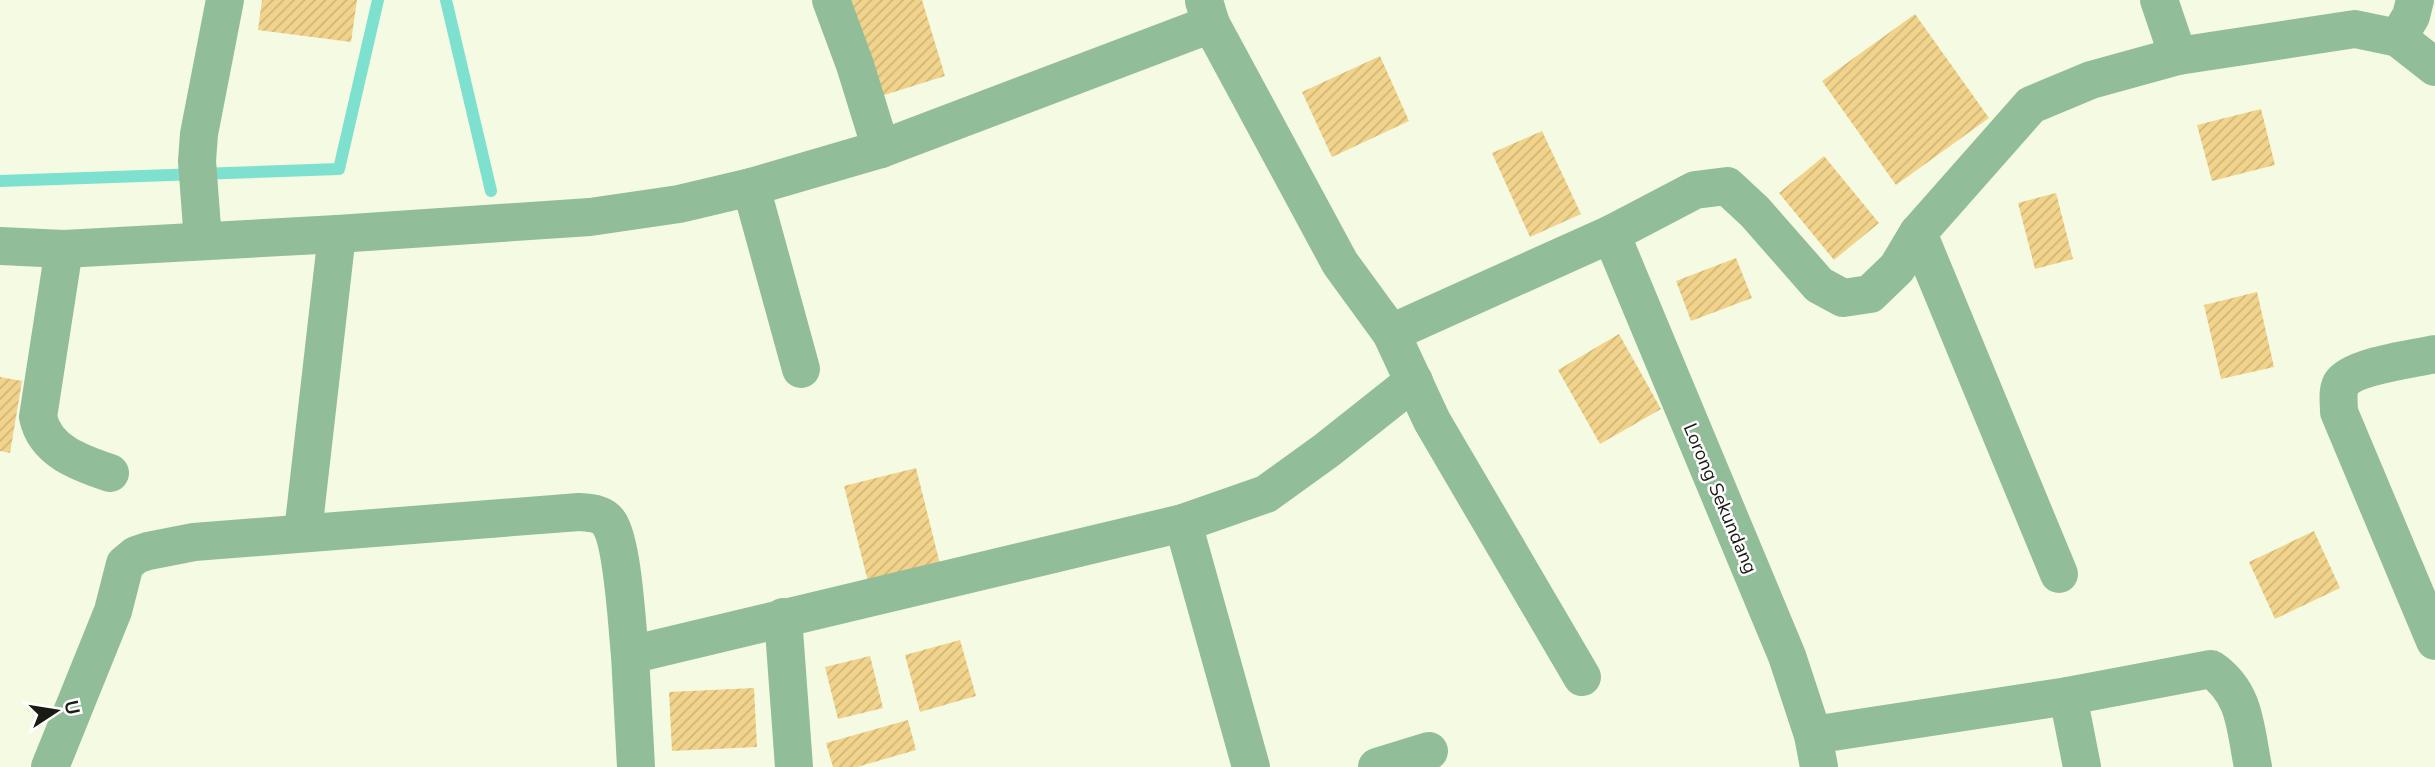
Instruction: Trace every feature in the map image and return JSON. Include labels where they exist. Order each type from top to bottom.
[{"type":"street","points":[[203,241],[197,162],[199,134],[225,0]]},
{"type":"street","points":[[831,0],[881,149]]},
{"type":"street","points":[[2159,0],[2178,56]]},
{"type":"street","points":[[2398,38],[2411,16],[2414,0]]},
{"type":"street","points":[[0,246],[64,249],[337,234],[590,217],[679,204],[751,187],[881,149],[1207,12],[1340,263],[1391,333],[1432,421],[1582,677]]},
{"type":"street","points":[[1391,333],[1611,234],[1695,190],[1727,186],[1755,212],[1819,285],[1843,298],[1870,294],[1897,268],[1918,233],[2031,106],[2091,80],[2178,56],[2355,29],[2398,38],[2435,66]]},
{"type":"street","points":[[751,187],[801,369]]},
{"type":"street","points":[[1918,233],[2059,574]]},
{"type":"street","points":[[303,532],[337,234]]},
{"type":"street","name":"Lorong Sekundang","points":[[1611,234],[1787,656],[1816,751]]},
{"type":"street","points":[[64,249],[38,417],[41,429],[52,445],[82,463],[110,473]]},
{"type":"street","points":[[2435,355],[2359,371],[2344,380],[2339,388],[2339,412],[2435,642]]},
{"type":"street","points":[[630,655],[1183,523],[1266,494],[1327,450],[1413,381]]},
{"type":"street","points":[[50,767],[110,619],[118,598],[125,564],[130,558],[148,551],[194,542],[579,512],[595,514],[609,522],[616,542],[630,655],[636,767]]},
{"type":"street","points":[[1183,523],[1251,767]]},
{"type":"street","points":[[783,617],[794,767]]},
{"type":"street","points":[[1816,751],[2068,696],[2211,669],[2227,680],[2241,705],[2253,767]]},
{"type":"street","points":[[2068,696],[2082,767]]},
{"type":"street","points":[[1377,767],[1429,751]]},
{"type":"building","points":[[262,0],[357,0],[351,42],[258,30]]},
{"type":"building","points":[[849,0],[922,0],[945,76],[878,97]]},
{"type":"building","points":[[1915,14],[1989,118],[1896,185],[1822,81]]},
{"type":"building","points":[[1380,56],[1409,121],[1332,157],[1302,92]]},
{"type":"building","points":[[2261,109],[2275,165],[2212,181],[2197,125]]},
{"type":"building","points":[[1542,131],[1581,214],[1530,237],[1492,153]]},
{"type":"building","points":[[1824,156],[1879,223],[1834,260],[1779,193]]},
{"type":"building","points":[[2056,193],[2073,259],[2035,269],[2018,203]]},
{"type":"building","points":[[1736,258],[1752,298],[1691,321],[1676,281]]},
{"type":"building","points":[[2257,292],[2274,367],[2221,379],[2204,305]]},
{"type":"building","points":[[1619,334],[1661,409],[1600,444],[1558,370]]},
{"type":"building","points":[[0,377],[22,381],[10,453],[0,451]]},
{"type":"building","points":[[916,468],[940,564],[868,582],[844,486]]},
{"type":"building","points":[[2314,531],[2340,588],[2275,619],[2249,562]]},
{"type":"building","points":[[960,640],[976,696],[920,712],[905,655]]},
{"type":"building","points":[[870,656],[883,708],[838,719],[825,667]]},
{"type":"building","points":[[754,688],[757,747],[672,751],[669,692]]},
{"type":"building","points":[[908,720],[916,750],[857,767],[833,767],[826,743]]},
{"type":"waterway","points":[[0,181],[339,169],[378,0]]},
{"type":"waterway","points":[[446,0],[491,191]]}]
